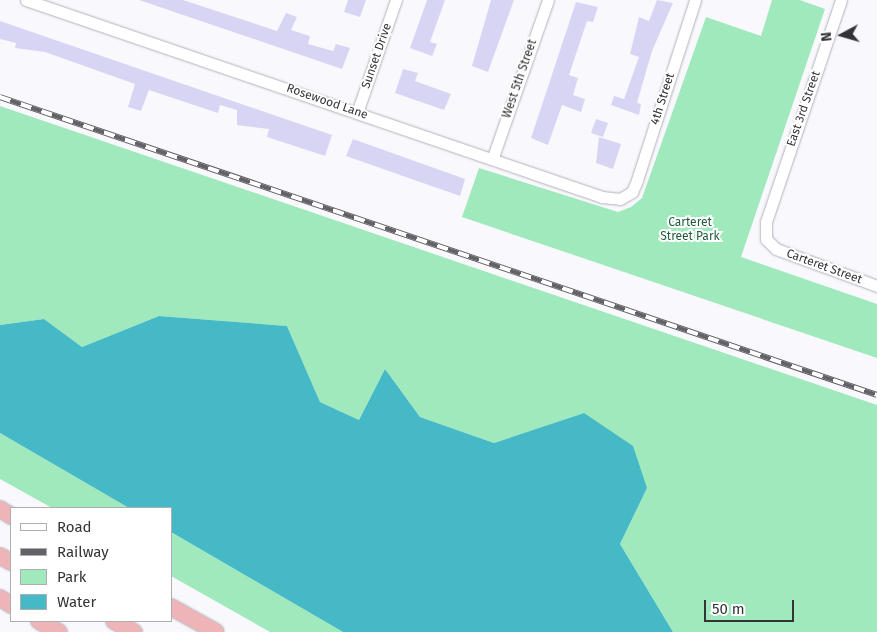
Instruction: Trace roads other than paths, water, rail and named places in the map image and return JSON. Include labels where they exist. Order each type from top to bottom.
[{"type":"highway","points":[[172,608],[216,632]]},
{"type":"highway","points":[[42,622],[59,632]]},
{"type":"highway","points":[[116,622],[134,632]]},
{"type":"street","name":"Rosewood Lane","points":[[26,0],[357,113],[494,157],[602,197],[627,195]]},
{"type":"street","name":"Sunset Drive","points":[[357,113],[396,0]]},
{"type":"street","name":"West 5th Street","points":[[494,157],[548,0]]},
{"type":"street","name":"4th Street","points":[[627,195],[637,180],[695,0]]},
{"type":"street","name":"East 3rd Street","points":[[768,217],[841,0]]},
{"type":"street","name":"Carteret Street","points":[[768,217],[766,240],[776,249],[877,286]]},
{"type":"water","points":[[159,316],[287,326],[320,402],[359,420],[385,369],[420,417],[494,443],[584,413],[633,446],[647,488],[620,544],[673,632],[343,632],[172,533],[172,507],[127,507],[0,433],[0,325],[44,319],[82,347]]},
{"type":"railway","points":[[0,97],[877,395]]},
{"type":"park label","name":"Carteret Street Park","points":[[690,230]]}]
